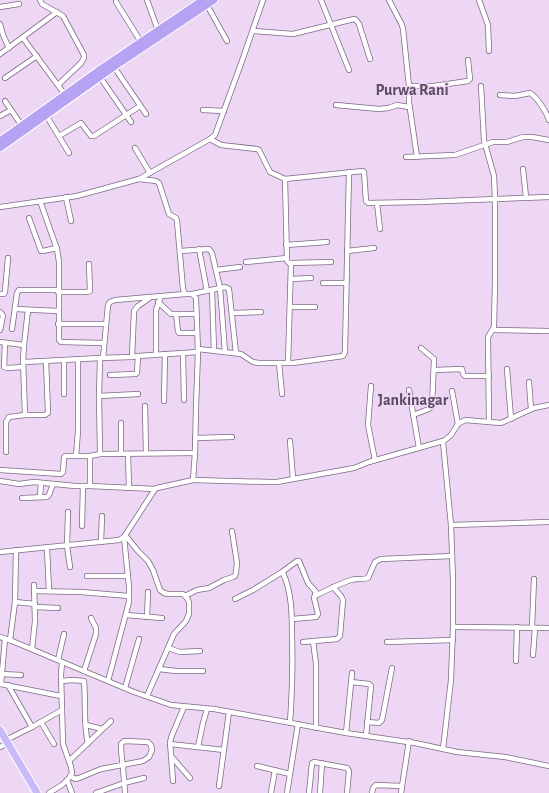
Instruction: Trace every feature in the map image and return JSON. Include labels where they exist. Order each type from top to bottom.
[{"type":"highway","points":[[0,148],[46,115],[66,97],[100,77],[205,2],[214,0]]},
{"type":"highway","points":[[0,141],[66,97],[141,42],[159,34]]},
{"type":"main road","points":[[0,730],[37,793]]},
{"type":"street","points":[[40,0],[42,4],[60,14],[84,55],[81,63],[58,85]]},
{"type":"street","points":[[147,0],[159,34]]},
{"type":"street","points":[[0,207],[77,196],[139,179],[210,139],[215,135],[263,0]]},
{"type":"street","points":[[321,0],[348,70]]},
{"type":"street","points":[[389,0],[402,25],[409,86],[409,107],[417,157]]},
{"type":"street","points":[[479,0],[488,24],[489,51]]},
{"type":"street","points":[[116,2],[141,42]]},
{"type":"street","points":[[205,2],[227,41]]},
{"type":"street","points":[[0,7],[19,4]]},
{"type":"street","points":[[0,54],[57,12]]},
{"type":"street","points":[[252,30],[293,34],[352,19],[356,20],[359,24],[370,59]]},
{"type":"street","points":[[0,24],[9,48]]},
{"type":"street","points":[[23,38],[66,97]]},
{"type":"street","points":[[5,78],[37,56]]},
{"type":"street","points":[[409,86],[434,86],[468,81],[470,79],[468,60]]},
{"type":"street","points":[[114,67],[146,114]]},
{"type":"street","points":[[100,77],[131,122]]},
{"type":"street","points":[[482,86],[485,145],[494,176],[495,198],[494,327],[488,337],[489,422]]},
{"type":"street","points":[[500,95],[515,96],[530,93],[546,112],[549,120]]},
{"type":"street","points":[[5,101],[22,126]]},
{"type":"street","points":[[336,105],[379,109],[397,105],[409,107]]},
{"type":"street","points":[[59,136],[80,123],[91,136],[94,136],[140,106]]},
{"type":"street","points":[[0,116],[11,110]]},
{"type":"street","points":[[203,110],[224,111]]},
{"type":"street","points":[[46,115],[69,154]]},
{"type":"street","points":[[406,157],[455,155],[494,142],[507,142],[523,137],[549,140]]},
{"type":"street","points":[[210,139],[221,145],[259,150],[270,172],[285,179],[363,170],[367,203],[549,196]]},
{"type":"street","points":[[134,148],[150,173]]},
{"type":"street","points":[[523,169],[526,197]]},
{"type":"street","points":[[23,360],[25,362],[132,357],[184,353],[198,350],[241,354],[245,355],[256,363],[288,363],[341,356],[344,354],[349,172]]},
{"type":"street","points":[[139,179],[156,181],[159,183],[168,212],[176,218],[183,289],[185,294]]},
{"type":"street","points":[[285,179],[286,245],[288,262],[291,263],[288,363]]},
{"type":"street","points":[[66,198],[71,221]]},
{"type":"street","points":[[40,201],[57,248],[59,262],[59,342],[104,343]]},
{"type":"street","points":[[377,203],[380,229]]},
{"type":"street","points":[[29,218],[41,251],[57,248]]},
{"type":"street","points":[[286,245],[327,242]]},
{"type":"street","points":[[347,251],[374,248]]},
{"type":"street","points":[[180,251],[199,249],[209,249],[211,251],[220,288],[225,352]]},
{"type":"street","points":[[199,249],[209,291],[214,351]]},
{"type":"street","points":[[0,294],[4,294],[6,292],[8,258]]},
{"type":"street","points":[[246,262],[287,258]]},
{"type":"street","points":[[291,263],[330,262]]},
{"type":"street","points":[[12,329],[17,293],[19,290],[90,291],[89,264]]},
{"type":"street","points":[[216,270],[240,267]]},
{"type":"street","points":[[291,279],[311,278]]},
{"type":"street","points":[[323,283],[346,283]]},
{"type":"street","points":[[100,454],[99,396],[101,358],[108,305],[110,302],[115,300],[152,296],[192,294],[225,287],[229,289],[236,353]]},
{"type":"street","points":[[192,294],[196,298],[198,350],[193,480]]},
{"type":"street","points":[[132,357],[134,311],[138,306],[152,296]]},
{"type":"street","points":[[156,354],[156,310],[161,296]]},
{"type":"street","points":[[158,302],[171,314],[196,314]]},
{"type":"street","points":[[290,307],[315,307]]},
{"type":"street","points":[[15,309],[58,312]]},
{"type":"street","points":[[25,415],[23,360],[28,310]]},
{"type":"street","points":[[0,312],[3,316],[0,330]]},
{"type":"street","points":[[232,314],[261,312]]},
{"type":"street","points":[[176,314],[179,333],[197,333]]},
{"type":"street","points":[[58,324],[106,324]]},
{"type":"street","points":[[493,330],[549,331]]},
{"type":"street","points":[[23,367],[4,367],[2,342],[24,344]]},
{"type":"street","points":[[414,415],[432,406],[434,359],[421,348]]},
{"type":"street","points":[[184,353],[184,400]]},
{"type":"street","points":[[164,401],[165,354]]},
{"type":"street","points":[[110,375],[136,374],[138,356]]},
{"type":"street","points":[[76,456],[78,431],[78,359]]},
{"type":"street","points":[[6,452],[7,419],[25,415],[43,416],[48,413],[46,360]]},
{"type":"street","points":[[64,360],[64,394]]},
{"type":"street","points":[[279,363],[282,394]]},
{"type":"street","points":[[434,370],[459,368],[462,369],[465,376],[488,376]]},
{"type":"street","points":[[507,369],[511,419]]},
{"type":"street","points":[[529,382],[531,409]]},
{"type":"street","points":[[371,386],[368,425],[375,460]]},
{"type":"street","points":[[408,390],[414,415],[419,448]]},
{"type":"street","points":[[452,391],[458,424]]},
{"type":"street","points":[[99,396],[138,394]]},
{"type":"street","points":[[0,481],[19,484],[30,482],[155,489],[193,480],[270,482],[293,479],[354,468],[375,460],[444,441],[451,435],[458,424],[465,420],[501,423],[531,409],[549,405]]},
{"type":"street","points":[[146,406],[146,453]]},
{"type":"street","points":[[121,454],[122,423]]},
{"type":"street","points":[[195,438],[232,437]]},
{"type":"street","points":[[0,441],[6,441]]},
{"type":"street","points":[[290,441],[293,479]]},
{"type":"street","points":[[443,748],[451,680],[453,640],[451,525],[443,444],[444,441]]},
{"type":"street","points":[[0,470],[61,474],[63,472],[64,458],[67,456],[195,452]]},
{"type":"street","points":[[128,454],[129,488]]},
{"type":"street","points":[[90,456],[90,486]]},
{"type":"street","points":[[40,497],[41,483]]},
{"type":"street","points":[[22,498],[48,496],[53,484]]},
{"type":"street","points":[[82,526],[83,486]]},
{"type":"street","points":[[0,552],[116,541],[122,539],[155,489]]},
{"type":"street","points":[[68,512],[67,546],[70,567]]},
{"type":"street","points":[[101,542],[102,516]]},
{"type":"street","points":[[451,525],[549,522]]},
{"type":"street","points":[[185,596],[197,590],[209,588],[235,576],[237,563],[232,531]]},
{"type":"street","points":[[108,681],[126,615],[129,596],[124,536]]},
{"type":"street","points":[[124,536],[148,561],[160,590],[164,594],[183,594],[189,602],[189,614],[184,623],[174,634],[147,696]]},
{"type":"street","points":[[47,548],[49,591]]},
{"type":"street","points":[[16,550],[14,602],[5,639],[1,684],[61,696]]},
{"type":"street","points":[[315,596],[353,579],[368,578],[375,562],[381,559],[452,556]]},
{"type":"street","points":[[235,599],[254,590],[299,561],[308,584],[315,591],[316,594],[314,598],[318,614],[316,618],[292,619]]},
{"type":"street","points":[[282,572],[290,594],[292,619],[292,683],[290,723]]},
{"type":"street","points":[[87,576],[128,576]]},
{"type":"street","points":[[533,655],[534,579]]},
{"type":"street","points":[[32,649],[35,605],[34,585]]},
{"type":"street","points":[[303,642],[338,638],[340,636],[343,598],[333,587]]},
{"type":"street","points":[[34,591],[80,592],[129,596]]},
{"type":"street","points":[[147,617],[148,592]]},
{"type":"street","points":[[14,602],[58,608]]},
{"type":"street","points":[[126,615],[162,618]]},
{"type":"street","points":[[84,671],[96,634],[96,628],[91,618]]},
{"type":"street","points":[[453,627],[549,628]]},
{"type":"street","points":[[516,661],[517,627]]},
{"type":"street","points":[[49,793],[69,778],[72,773],[63,744],[60,661],[64,634]]},
{"type":"street","points":[[125,688],[139,638]]},
{"type":"street","points":[[5,639],[171,705],[229,712],[316,728],[409,742],[457,752],[505,757],[549,766]]},
{"type":"street","points":[[388,642],[453,640]]},
{"type":"street","points":[[313,641],[316,664],[316,728]]},
{"type":"street","points":[[168,648],[180,652],[200,651]]},
{"type":"street","points":[[367,722],[379,722],[382,720],[392,668]]},
{"type":"street","points":[[159,669],[203,672]]},
{"type":"street","points":[[346,733],[352,673]]},
{"type":"street","points":[[2,674],[21,675]]},
{"type":"street","points":[[61,681],[84,681],[88,743]]},
{"type":"street","points":[[351,682],[369,684],[371,686],[366,736]]},
{"type":"street","points":[[8,685],[32,727]]},
{"type":"street","points":[[173,781],[170,744],[172,735],[184,707]]},
{"type":"street","points":[[198,747],[207,709]]},
{"type":"street","points":[[0,747],[7,741],[62,710]]},
{"type":"street","points":[[219,786],[229,712]]},
{"type":"street","points":[[69,761],[111,721]]},
{"type":"street","points":[[41,722],[54,744]]},
{"type":"street","points":[[287,793],[298,724]]},
{"type":"street","points":[[86,725],[102,729]]},
{"type":"street","points":[[69,778],[75,779],[101,769],[123,765],[143,761],[149,757],[152,750],[150,743],[148,742],[124,741],[121,744],[123,765],[125,793]]},
{"type":"street","points":[[401,793],[409,742]]},
{"type":"street","points":[[170,744],[224,750]]},
{"type":"street","points":[[171,756],[190,778]]},
{"type":"street","points":[[309,793],[312,763],[314,762],[348,768],[347,793]]},
{"type":"street","points":[[320,793],[322,763]]},
{"type":"street","points":[[256,766],[290,774]]},
{"type":"street","points":[[271,793],[275,770]]},
{"type":"street","points":[[69,778],[72,793]]},
{"type":"street","points":[[96,793],[144,778]]},
{"type":"street","points":[[372,793],[373,788],[376,785],[402,786]]},
{"type":"district","name":"Purwa Rani","points":[[412,90]]},
{"type":"district","name":"Jankinagar","points":[[413,400]]}]
